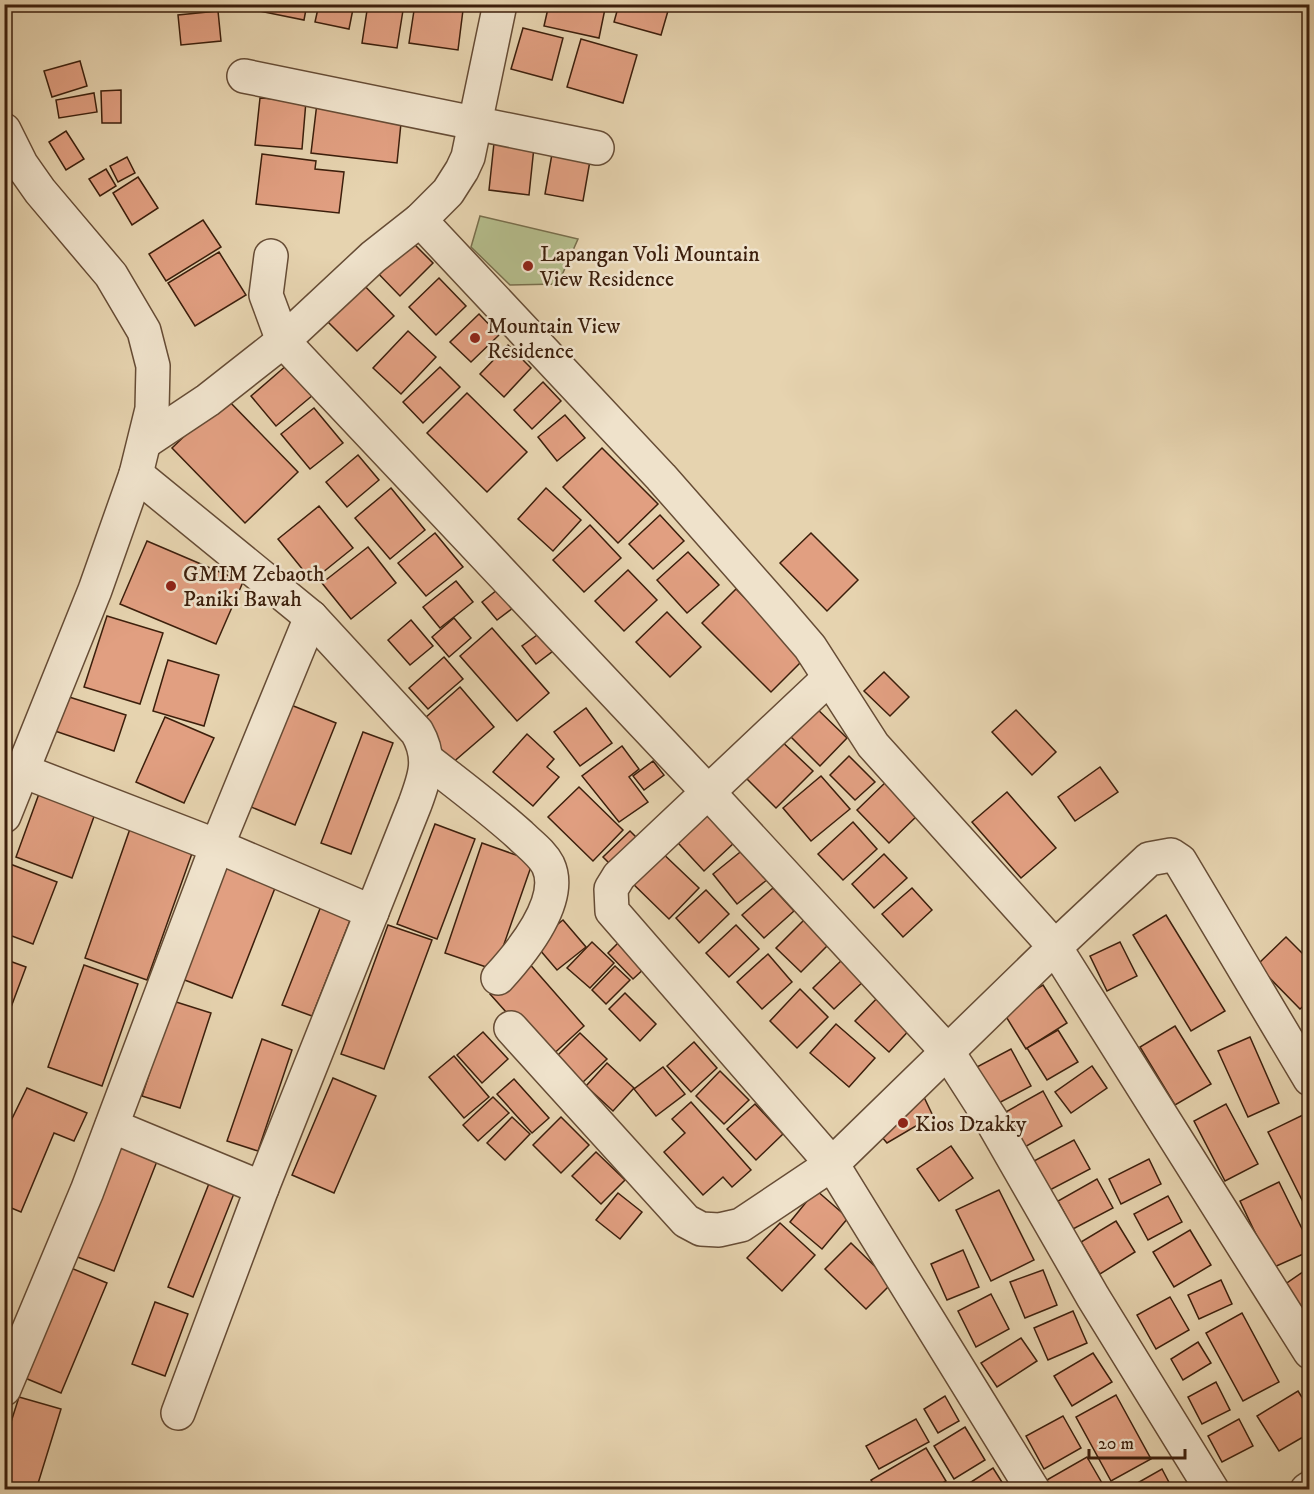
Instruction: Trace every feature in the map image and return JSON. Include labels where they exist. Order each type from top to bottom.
[{"type":"street","points":[[145,442],[208,400],[283,341],[373,257],[420,220],[448,192],[462,170],[476,124],[500,4]]},
{"type":"street","points":[[244,76],[597,148]]},
{"type":"street","points":[[4,130],[33,182],[111,275],[144,331],[153,366],[152,410],[136,474],[95,590],[11,797],[217,846],[372,912]]},
{"type":"street","points":[[420,220],[669,486],[810,647],[873,746],[1055,948],[1310,1352]]},
{"type":"street","points":[[271,256],[266,295],[283,341],[709,793],[947,1051],[992,1121],[1093,1297],[1212,1490]]},
{"type":"street","points":[[136,474],[311,617],[417,732],[426,751],[427,760],[426,775],[262,1188],[178,1413]]},
{"type":"street","points":[[4,1389],[112,1126],[217,846],[311,617]]},
{"type":"street","points":[[829,678],[619,876],[610,890],[612,911],[832,1164],[1033,1490]]},
{"type":"street","points":[[427,760],[486,804],[539,853],[548,866],[550,876],[547,905],[537,928],[498,978]]},
{"type":"street","points":[[511,1028],[686,1221],[701,1229],[719,1230],[741,1225],[832,1164],[947,1051],[1149,860],[1171,855],[1180,861],[1310,1080]]},
{"type":"street","points":[[112,1126],[262,1188]]},
{"type":"green space","name":"Lapangan Voli Mountain View Residence","points":[[480,216],[578,239],[558,284],[510,285],[471,247]]},
{"type":"building","points":[[261,4],[307,4],[304,20],[259,11]]},
{"type":"building","points":[[319,4],[354,4],[349,29],[315,22]]},
{"type":"building","points":[[368,4],[404,4],[397,48],[362,43]]},
{"type":"building","points":[[415,4],[463,10],[458,50],[409,43]]},
{"type":"building","points":[[549,4],[606,4],[599,38],[544,26]]},
{"type":"building","points":[[619,4],[670,4],[661,35],[614,22]]},
{"type":"building","points":[[218,11],[221,41],[181,45],[178,15]]},
{"type":"building","points":[[523,28],[563,38],[552,80],[511,69]]},
{"type":"building","points":[[581,39],[637,55],[623,103],[567,87]]},
{"type":"building","points":[[80,61],[87,86],[52,97],[44,71]]},
{"type":"building","points":[[121,90],[121,123],[102,123],[101,91]]},
{"type":"building","points":[[94,93],[97,112],[59,118],[56,100]]},
{"type":"building","points":[[260,98],[306,101],[302,149],[255,145]]},
{"type":"building","points":[[317,103],[402,113],[397,163],[311,153]]},
{"type":"building","points":[[66,131],[84,159],[66,170],[49,142]]},
{"type":"building","points":[[494,143],[534,147],[529,195],[489,190]]},
{"type":"building","points":[[553,148],[591,155],[583,201],[545,194]]},
{"type":"building","points":[[262,154],[316,161],[315,169],[344,172],[339,213],[256,204]]},
{"type":"building","points":[[127,157],[135,173],[118,182],[110,166]]},
{"type":"building","points":[[106,169],[116,186],[100,196],[89,179]]},
{"type":"building","points":[[138,177],[158,208],[132,225],[113,193]]},
{"type":"building","points":[[203,220],[221,247],[166,281],[149,254]]},
{"type":"building","points":[[404,234],[433,263],[400,296],[371,266]]},
{"type":"building","points":[[219,252],[246,295],[195,326],[168,283]]},
{"type":"building","points":[[355,276],[394,316],[357,351],[318,312]]},
{"type":"building","points":[[439,278],[466,306],[436,335],[409,307]]},
{"type":"building","name":"Mountain View Residence","points":[[479,314],[499,335],[471,362],[450,342]]},
{"type":"building","points":[[408,331],[436,357],[401,394],[373,368]]},
{"type":"building","points":[[508,345],[531,368],[504,397],[480,374]]},
{"type":"building","points":[[287,365],[313,395],[276,426],[251,396]]},
{"type":"building","points":[[440,367],[460,387],[423,423],[403,402]]},
{"type":"building","points":[[543,382],[561,401],[532,429],[514,410]]},
{"type":"building","points":[[467,393],[527,452],[487,492],[427,433]]},
{"type":"building","points":[[225,397],[298,472],[245,523],[172,448]]},
{"type":"building","points":[[314,408],[343,443],[310,469],[281,434]]},
{"type":"building","points":[[565,415],[585,438],[557,461],[538,437]]},
{"type":"building","points":[[602,448],[658,504],[618,543],[563,487]]},
{"type":"building","points":[[358,455],[379,480],[347,507],[326,482]]},
{"type":"building","points":[[391,488],[425,530],[390,559],[355,518]]},
{"type":"building","points":[[546,488],[581,520],[553,551],[518,519]]},
{"type":"building","points":[[319,506],[353,548],[312,581],[278,539]]},
{"type":"building","points":[[660,515],[684,541],[653,569],[629,544]]},
{"type":"building","points":[[590,525],[621,558],[584,592],[553,560]]},
{"type":"building","points":[[435,533],[463,567],[426,596],[398,563]]},
{"type":"building","points":[[811,533],[858,580],[827,611],[780,563]]},
{"type":"building","points":[[147,541],[243,582],[216,644],[120,604]]},
{"type":"building","points":[[368,547],[396,583],[351,619],[322,583]]},
{"type":"building","points":[[688,552],[719,585],[687,613],[657,580]]},
{"type":"building","points":[[628,570],[657,600],[624,631],[595,601]]},
{"type":"building","points":[[456,581],[473,602],[440,628],[423,607]]},
{"type":"building","points":[[736,589],[805,658],[771,692],[702,623]]},
{"type":"building","points":[[497,590],[513,608],[497,620],[482,602]]},
{"type":"building","points":[[667,612],[701,647],[670,677],[636,642]]},
{"type":"building","points":[[107,616],[163,633],[140,704],[84,687]]},
{"type":"building","points":[[454,618],[471,638],[449,657],[432,637]]},
{"type":"building","points":[[411,620],[433,646],[410,665],[388,640]]},
{"type":"building","points":[[492,628],[549,693],[517,721],[460,656]]},
{"type":"building","points":[[540,633],[553,651],[536,664],[522,646]]},
{"type":"building","points":[[444,657],[463,679],[428,709],[409,688]]},
{"type":"building","points":[[168,660],[219,675],[204,726],[153,711]]},
{"type":"building","points":[[884,672],[909,697],[890,716],[864,691]]},
{"type":"building","points":[[460,687],[494,727],[451,764],[417,725]]},
{"type":"building","points":[[66,696],[126,715],[114,751],[55,731]]},
{"type":"building","points":[[286,703],[336,723],[295,825],[244,804]]},
{"type":"building","points":[[811,703],[847,738],[820,766],[784,730]]},
{"type":"building","points":[[586,708],[612,743],[580,766],[554,732]]},
{"type":"building","points":[[1016,710],[1056,752],[1032,775],[992,732]]},
{"type":"building","points":[[165,717],[214,738],[184,803],[136,782]]},
{"type":"building","points":[[363,732],[393,743],[351,854],[321,843]]},
{"type":"building","points":[[527,734],[554,759],[547,767],[559,777],[533,806],[493,772]]},
{"type":"building","points":[[776,736],[813,771],[776,808],[740,772]]},
{"type":"building","points":[[622,746],[639,769],[629,777],[648,802],[619,822],[582,776]]},
{"type":"building","points":[[849,756],[875,782],[855,800],[830,775]]},
{"type":"building","points":[[653,761],[664,775],[644,790],[633,776]]},
{"type":"building","points":[[1100,767],[1118,792],[1075,821],[1058,797]]},
{"type":"building","points":[[821,776],[850,809],[811,841],[783,808]]},
{"type":"building","points":[[889,779],[921,812],[889,843],[857,810]]},
{"type":"building","points":[[579,787],[623,830],[593,861],[548,817]]},
{"type":"building","points":[[40,791],[96,811],[72,878],[16,857]]},
{"type":"building","points":[[1007,792],[1056,848],[1021,878],[972,822]]},
{"type":"building","points":[[699,804],[735,842],[704,871],[668,832]]},
{"type":"building","points":[[853,822],[877,849],[843,880],[818,854]]},
{"type":"building","points":[[132,823],[195,845],[147,980],[85,958]]},
{"type":"building","points":[[435,824],[475,839],[437,939],[397,924]]},
{"type":"building","points":[[630,831],[637,838],[611,865],[603,857]]},
{"type":"building","points":[[482,843],[533,861],[495,970],[445,953]]},
{"type":"building","points":[[656,847],[699,888],[669,919],[626,877]]},
{"type":"building","points":[[744,849],[768,879],[737,904],[713,874]]},
{"type":"building","points":[[884,854],[907,878],[874,908],[852,884]]},
{"type":"building","points":[[5,862],[57,882],[33,944],[4,933]]},
{"type":"building","points":[[227,864],[277,883],[232,998],[182,979]]},
{"type":"building","points":[[773,888],[794,911],[764,938],[742,915]]},
{"type":"building","points":[[912,888],[932,910],[903,937],[882,914]]},
{"type":"building","points":[[706,890],[729,914],[699,943],[676,918]]},
{"type":"building","points":[[325,896],[355,908],[312,1016],[282,1005]]},
{"type":"building","points":[[1166,915],[1225,1011],[1191,1031],[1133,935]]},
{"type":"building","points":[[563,920],[586,947],[557,970],[534,943]]},
{"type":"building","points":[[804,920],[829,944],[801,972],[776,948]]},
{"type":"building","points":[[388,925],[432,940],[384,1069],[341,1054]]},
{"type":"building","points":[[736,925],[759,949],[729,977],[706,953]]},
{"type":"building","points":[[1286,937],[1310,961],[1310,1000],[1300,1009],[1257,965]]},
{"type":"building","points":[[622,939],[648,965],[633,979],[608,953]]},
{"type":"building","points":[[592,942],[614,963],[590,988],[567,968]]},
{"type":"building","points":[[1120,942],[1137,976],[1107,991],[1090,956]]},
{"type":"building","points":[[768,954],[792,982],[762,1009],[737,982]]},
{"type":"building","points":[[845,957],[866,979],[834,1009],[813,988]]},
{"type":"building","points":[[4,959],[26,967],[4,1026]]},
{"type":"building","points":[[527,961],[584,1026],[548,1059],[490,994]]},
{"type":"building","points":[[84,965],[138,984],[102,1086],[48,1067]]},
{"type":"building","points":[[615,966],[630,980],[606,1004],[592,990]]},
{"type":"building","points":[[1043,985],[1067,1023],[1026,1049],[1002,1010]]},
{"type":"building","points":[[800,989],[828,1017],[797,1048],[770,1021]]},
{"type":"building","points":[[625,993],[656,1024],[640,1041],[609,1009]]},
{"type":"building","points":[[882,993],[915,1024],[889,1052],[855,1021]]},
{"type":"building","points":[[173,1001],[211,1013],[180,1108],[142,1096]]},
{"type":"building","points":[[836,1024],[875,1058],[849,1087],[810,1053]]},
{"type":"building","points":[[1175,1026],[1211,1084],[1175,1105],[1140,1047]]},
{"type":"building","points":[[1058,1030],[1078,1062],[1047,1080],[1027,1048]]},
{"type":"building","points":[[483,1032],[508,1059],[482,1083],[457,1055]]},
{"type":"building","points":[[580,1033],[607,1059],[581,1084],[555,1058]]},
{"type":"building","points":[[1250,1037],[1279,1103],[1248,1117],[1218,1051]]},
{"type":"building","points":[[262,1039],[292,1050],[258,1151],[227,1141]]},
{"type":"building","points":[[694,1042],[717,1068],[691,1092],[667,1066]]},
{"type":"building","points":[[1011,1049],[1031,1086],[993,1106],[973,1069]]},
{"type":"building","points":[[454,1056],[489,1097],[464,1118],[429,1077]]},
{"type":"building","points":[[607,1063],[634,1088],[613,1111],[586,1086]]},
{"type":"building","points":[[1092,1066],[1107,1088],[1071,1113],[1055,1092]]},
{"type":"building","points":[[663,1067],[685,1094],[656,1116],[634,1089]]},
{"type":"building","points":[[720,1071],[749,1100],[724,1124],[696,1096]]},
{"type":"building","points":[[333,1078],[376,1096],[334,1193],[292,1175]]},
{"type":"building","points":[[514,1079],[549,1118],[532,1133],[497,1094]]},
{"type":"building","points":[[27,1088],[87,1113],[74,1141],[54,1133],[21,1212],[4,1205],[4,1135]]},
{"type":"building","points":[[1043,1091],[1062,1126],[1023,1148],[1004,1113]]},
{"type":"building","name":"Kios Dzakky","points":[[922,1093],[933,1116],[887,1143],[876,1130]]},
{"type":"building","points":[[493,1097],[509,1113],[478,1141],[463,1125]]},
{"type":"building","points":[[691,1102],[751,1170],[732,1187],[723,1177],[703,1195],[664,1152],[685,1133],[672,1119]]},
{"type":"building","points":[[755,1104],[783,1134],[756,1160],[727,1129]]},
{"type":"building","points":[[1226,1104],[1258,1164],[1225,1181],[1194,1121]]},
{"type":"building","points":[[1307,1113],[1310,1118],[1310,1203],[1305,1206],[1268,1132]]},
{"type":"building","points":[[512,1117],[530,1134],[505,1160],[487,1143]]},
{"type":"building","points":[[561,1117],[589,1145],[561,1173],[533,1145]]},
{"type":"building","points":[[122,1136],[161,1151],[114,1271],[75,1256]]},
{"type":"building","points":[[1074,1140],[1090,1169],[1048,1191],[1032,1162]]},
{"type":"building","points":[[951,1146],[973,1178],[939,1201],[917,1169]]},
{"type":"building","points":[[596,1152],[625,1180],[601,1204],[572,1176]]},
{"type":"building","points":[[1149,1159],[1161,1184],[1121,1204],[1109,1179]]},
{"type":"building","points":[[1097,1179],[1113,1208],[1073,1229],[1058,1201]]},
{"type":"building","points":[[210,1181],[235,1191],[193,1297],[168,1287]]},
{"type":"building","points":[[1279,1182],[1310,1245],[1310,1251],[1272,1268],[1240,1201]]},
{"type":"building","points":[[816,1190],[848,1218],[822,1249],[790,1222]]},
{"type":"building","points":[[999,1190],[1034,1260],[991,1281],[956,1210]]},
{"type":"building","points":[[618,1193],[642,1212],[620,1239],[596,1220]]},
{"type":"building","points":[[1168,1196],[1182,1222],[1148,1240],[1134,1214]]},
{"type":"building","points":[[1116,1221],[1135,1252],[1100,1274],[1081,1242]]},
{"type":"building","points":[[780,1223],[815,1255],[782,1291],[747,1258]]},
{"type":"building","points":[[1190,1230],[1211,1265],[1174,1287],[1153,1252]]},
{"type":"building","points":[[851,1243],[892,1283],[866,1309],[825,1269]]},
{"type":"building","points":[[963,1250],[979,1287],[947,1300],[931,1264]]},
{"type":"building","points":[[1310,1267],[1310,1321],[1284,1285]]},
{"type":"building","points":[[71,1268],[107,1283],[61,1393],[25,1378]]},
{"type":"building","points":[[1043,1270],[1057,1305],[1025,1318],[1010,1282]]},
{"type":"building","points":[[1221,1280],[1232,1304],[1199,1319],[1188,1295]]},
{"type":"building","points":[[991,1294],[1009,1329],[976,1347],[958,1311]]},
{"type":"building","points":[[1170,1297],[1189,1330],[1156,1349],[1137,1315]]},
{"type":"building","points":[[155,1302],[188,1314],[165,1376],[132,1364]]},
{"type":"building","points":[[1073,1311],[1087,1343],[1048,1360],[1034,1328]]},
{"type":"building","points":[[1242,1313],[1279,1382],[1243,1401],[1206,1333]]},
{"type":"building","points":[[1021,1338],[1037,1361],[997,1387],[981,1363]]},
{"type":"building","points":[[1198,1342],[1211,1363],[1183,1380],[1171,1359]]},
{"type":"building","points":[[1093,1353],[1112,1382],[1072,1406],[1054,1376]]},
{"type":"building","points":[[1216,1382],[1230,1410],[1202,1424],[1188,1397]]},
{"type":"building","points":[[1298,1391],[1310,1410],[1310,1433],[1279,1451],[1257,1416]]},
{"type":"building","points":[[1116,1395],[1151,1459],[1111,1481],[1076,1417]]},
{"type":"building","points":[[945,1396],[959,1421],[938,1433],[924,1409]]},
{"type":"building","points":[[19,1397],[61,1409],[36,1490],[4,1490],[4,1444]]},
{"type":"building","points":[[1063,1416],[1081,1448],[1044,1469],[1026,1436]]},
{"type":"building","points":[[916,1419],[929,1442],[879,1469],[866,1446]]},
{"type":"building","points":[[1239,1419],[1253,1446],[1222,1462],[1208,1436]]},
{"type":"building","points":[[965,1427],[985,1460],[954,1479],[934,1446]]},
{"type":"building","points":[[926,1448],[946,1481],[931,1490],[877,1490],[871,1480]]},
{"type":"building","points":[[1087,1457],[1106,1490],[1050,1490],[1045,1481]]},
{"type":"building","points":[[993,1468],[1007,1490],[960,1490],[960,1489]]},
{"type":"building","points":[[1162,1469],[1173,1490],[1125,1490]]},
{"type":"place","name":"Lapangan Voli Mountain View Residence","points":[[528,266]]},
{"type":"place","name":"Mountain View Residence","points":[[475,338]]},
{"type":"place","name":"GMIM Zebaoth Paniki Bawah","points":[[171,586]]},
{"type":"place","name":"Kios Dzakky","points":[[903,1123]]}]
